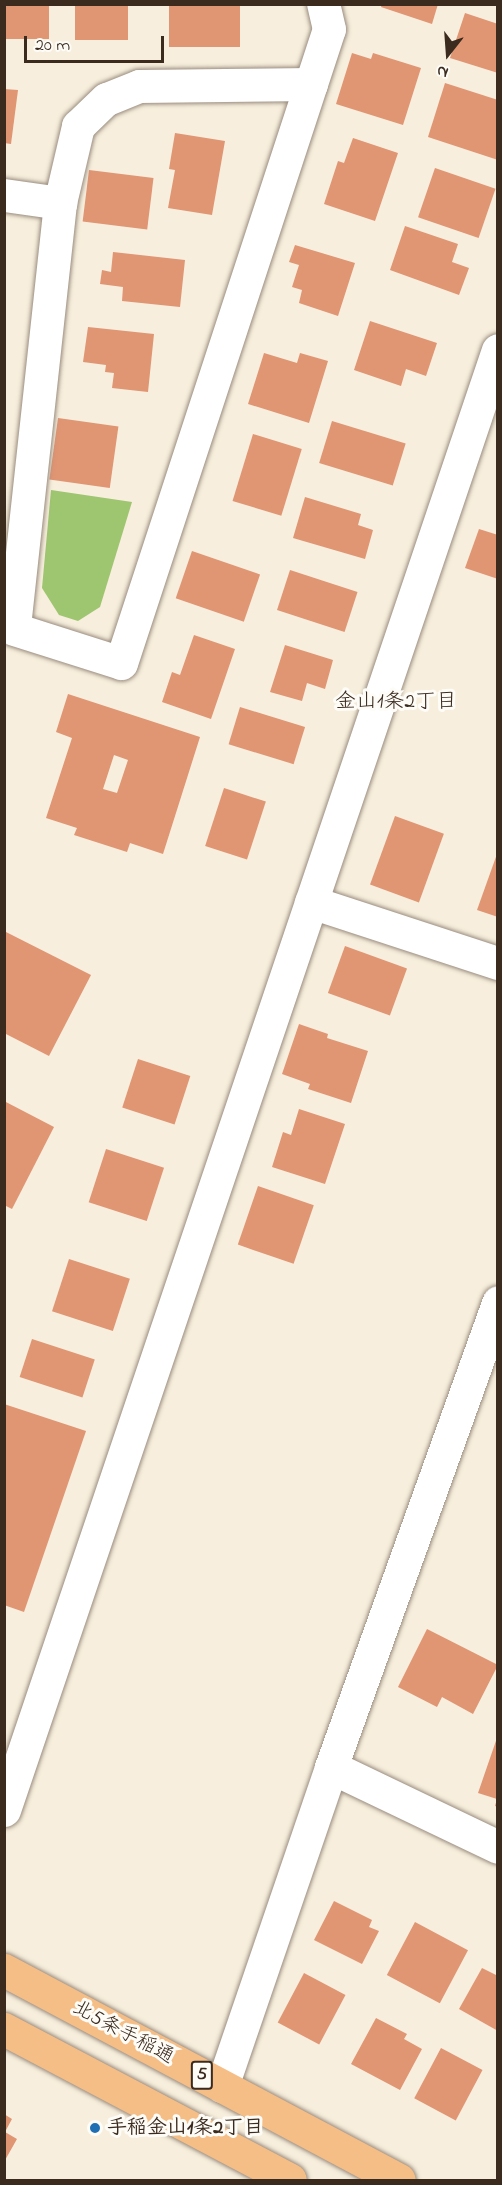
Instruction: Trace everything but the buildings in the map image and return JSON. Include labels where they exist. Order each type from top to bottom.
[{"type":"highway","name":"北5条手稲通","points":[[4,1970],[399,2181]]},
{"type":"highway","points":[[4,2029],[290,2181]]},
{"type":"street","points":[[311,84],[139,86],[106,99],[78,126],[60,203],[14,629],[121,663],[311,84],[329,28],[323,4]]},
{"type":"street","points":[[4,195],[60,203]]},
{"type":"street","points":[[4,1810],[498,350]]},
{"type":"street","points":[[311,902],[498,963]]},
{"type":"street","points":[[222,2086],[331,1767],[498,1302]]},
{"type":"street","points":[[331,1767],[498,1847]]},
{"type":"green space","points":[[51,490],[132,502],[100,607],[78,621],[59,615],[42,588]]},
{"type":"place","name":"手稲金山1条2丁目","points":[[95,2128]]},
{"type":"district","name":"金山1条2丁目","points":[[396,702]]}]
